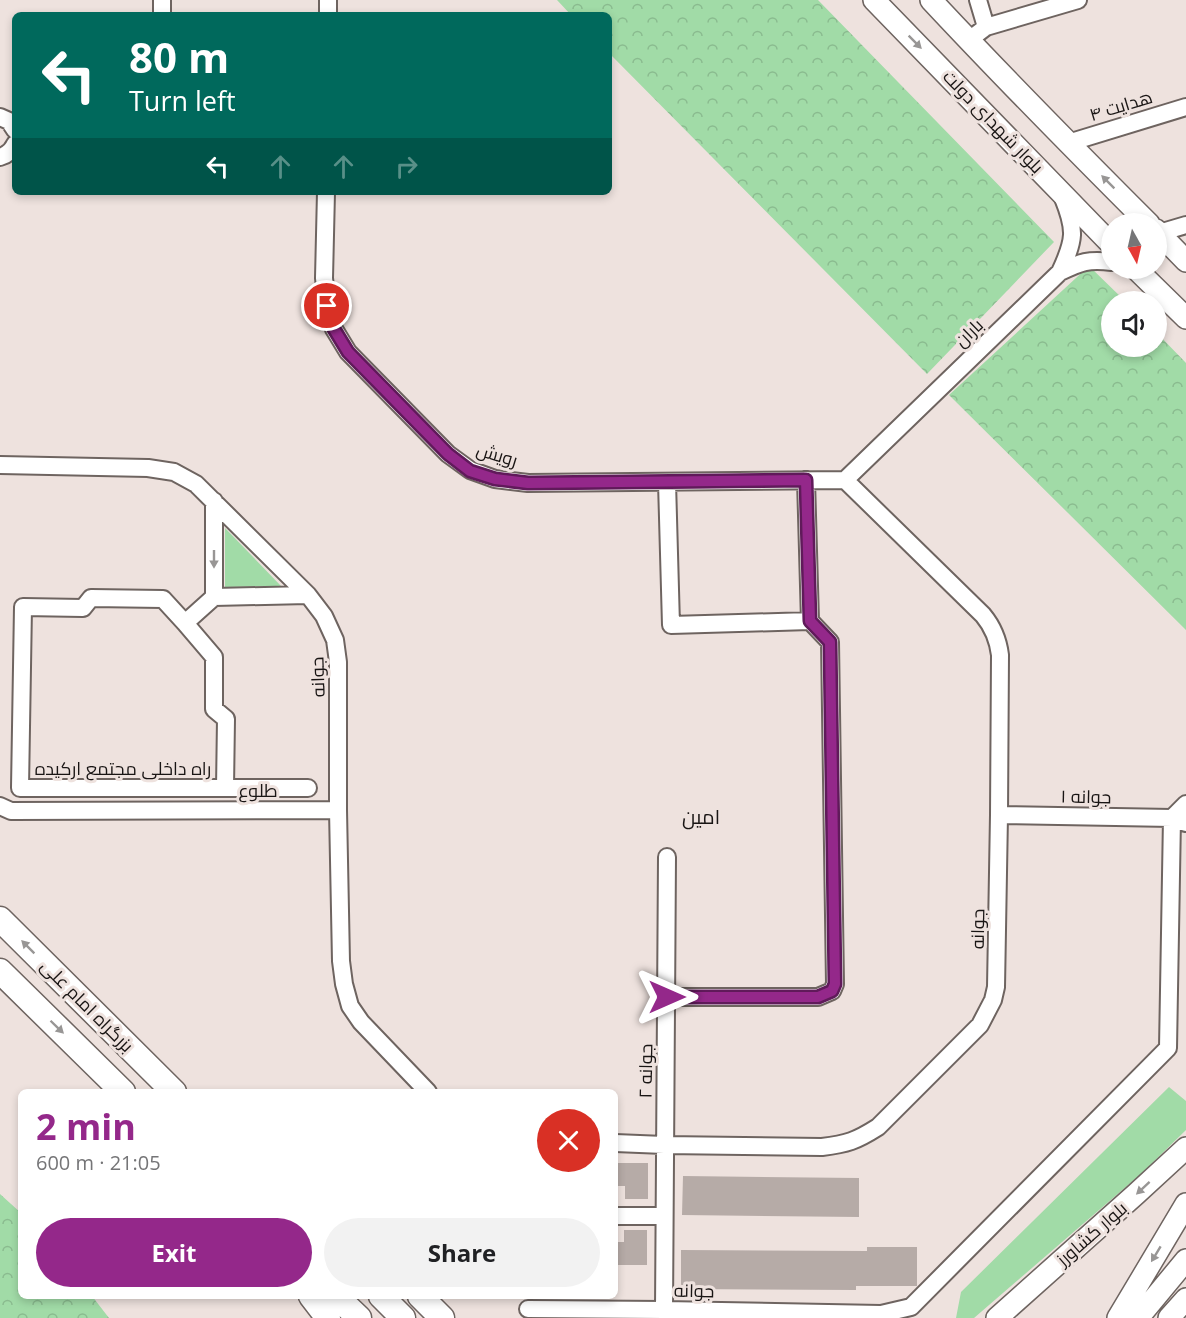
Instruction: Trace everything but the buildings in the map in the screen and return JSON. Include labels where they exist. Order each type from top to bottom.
[{"type":"highway","name":"بزرگراه امام علی","points":[[0,919],[171,1089]]},
{"type":"highway","name":"بزرگراه امام علی","points":[[0,971],[120,1089]]},
{"type":"highway","points":[[313,1299],[328,1318]]},
{"type":"highway","points":[[339,1299],[359,1318]]},
{"type":"highway","points":[[384,1299],[403,1318]]},
{"type":"highway","points":[[423,1299],[442,1318]]},
{"type":"main road","name":"بلوار شهدای دولت","points":[[874,0],[1101,234]]},
{"type":"main road","points":[[931,0],[1068,143],[1139,213]]},
{"type":"main road","points":[[1167,241],[1186,261]]},
{"type":"main road","points":[[1144,279],[1186,318]]},
{"type":"main road","name":"بلوار کشاورز","points":[[997,1318],[1186,1148]]},
{"type":"main road","points":[[1118,1318],[1186,1204]]},
{"type":"main road","points":[[1138,1318],[1186,1260]]},
{"type":"main road","points":[[1169,1318],[1186,1299]]},
{"type":"street","points":[[978,0],[986,27]]},
{"type":"street","points":[[969,40],[986,27],[1078,0]]},
{"type":"street","name":"هدایت ۴","points":[[1068,143],[1186,107]]},
{"type":"street","points":[[0,117],[12,126]]},
{"type":"street","name":"باران","points":[[845,480],[1060,272],[1070,250],[1072,236],[1070,218],[1061,193]]},
{"type":"street","name":"رویش","points":[[326,195],[324,278],[327,306],[334,329],[348,352],[448,454],[470,471],[495,479],[528,483],[845,480]]},
{"type":"street","points":[[1167,227],[1186,225]]},
{"type":"street","points":[[1060,272],[1081,262],[1101,261]]},
{"type":"street","name":"جوانه","points":[[0,465],[148,468],[174,472],[196,484],[214,501],[308,595],[324,616],[335,640],[338,662],[338,810],[341,961],[344,984],[350,1006],[361,1022],[425,1089]]},
{"type":"street","points":[[667,997],[818,997],[832,991],[835,984],[830,642],[810,621],[806,480]]},
{"type":"street","name":"جوانه","points":[[618,1143],[822,1147],[844,1145],[863,1137],[878,1127],[980,1025],[993,1000],[996,987],[999,815],[1000,655],[998,641],[992,626],[974,606],[845,480]]},
{"type":"street","points":[[667,482],[671,625],[810,621]]},
{"type":"street","points":[[214,501],[214,597]]},
{"type":"street","points":[[185,623],[214,597],[308,595]]},
{"type":"street","name":"راه داخلی مجتمع ارکیده","points":[[225,788],[226,719],[214,709],[214,657],[163,599],[91,598],[83,608],[23,607],[20,788],[225,788],[308,788]]},
{"type":"street","points":[[1179,820],[1186,804]]},
{"type":"street","name":"طلوع","points":[[0,806],[11,811],[338,810]]},
{"type":"street","name":"جوانه ۱","points":[[999,815],[1179,820]]},
{"type":"street","name":"جوانه","points":[[528,1309],[881,1314],[911,1307],[1168,1048],[1179,820]]},
{"type":"street","name":"جوانه ۲","points":[[664,1310],[667,857]]},
{"type":"street","points":[[618,1216],[664,1216]]},
{"type":"green space","points":[[557,0],[818,0],[1054,242],[927,374],[612,56],[612,12],[568,12]]},
{"type":"green space","points":[[1089,266],[1115,291],[1101,291],[1101,357],[1167,357],[1167,343],[1186,363],[1186,630],[949,395]]},
{"type":"green space","points":[[225,528],[281,586],[225,587]]},
{"type":"green space","points":[[1169,1087],[1186,1101],[1186,1130],[1142,1173],[974,1318],[956,1318],[961,1292]]},
{"type":"green space","points":[[0,1194],[18,1210],[18,1299],[94,1299],[109,1318],[0,1318]]},
{"type":"district","name":"امین","points":[[701,817]]},
{"type":"route","points":[[327,306],[334,329],[348,352],[448,454],[470,471],[495,479],[528,483],[806,480],[810,621],[830,642],[835,984],[832,991],[818,997],[667,997]]}]
